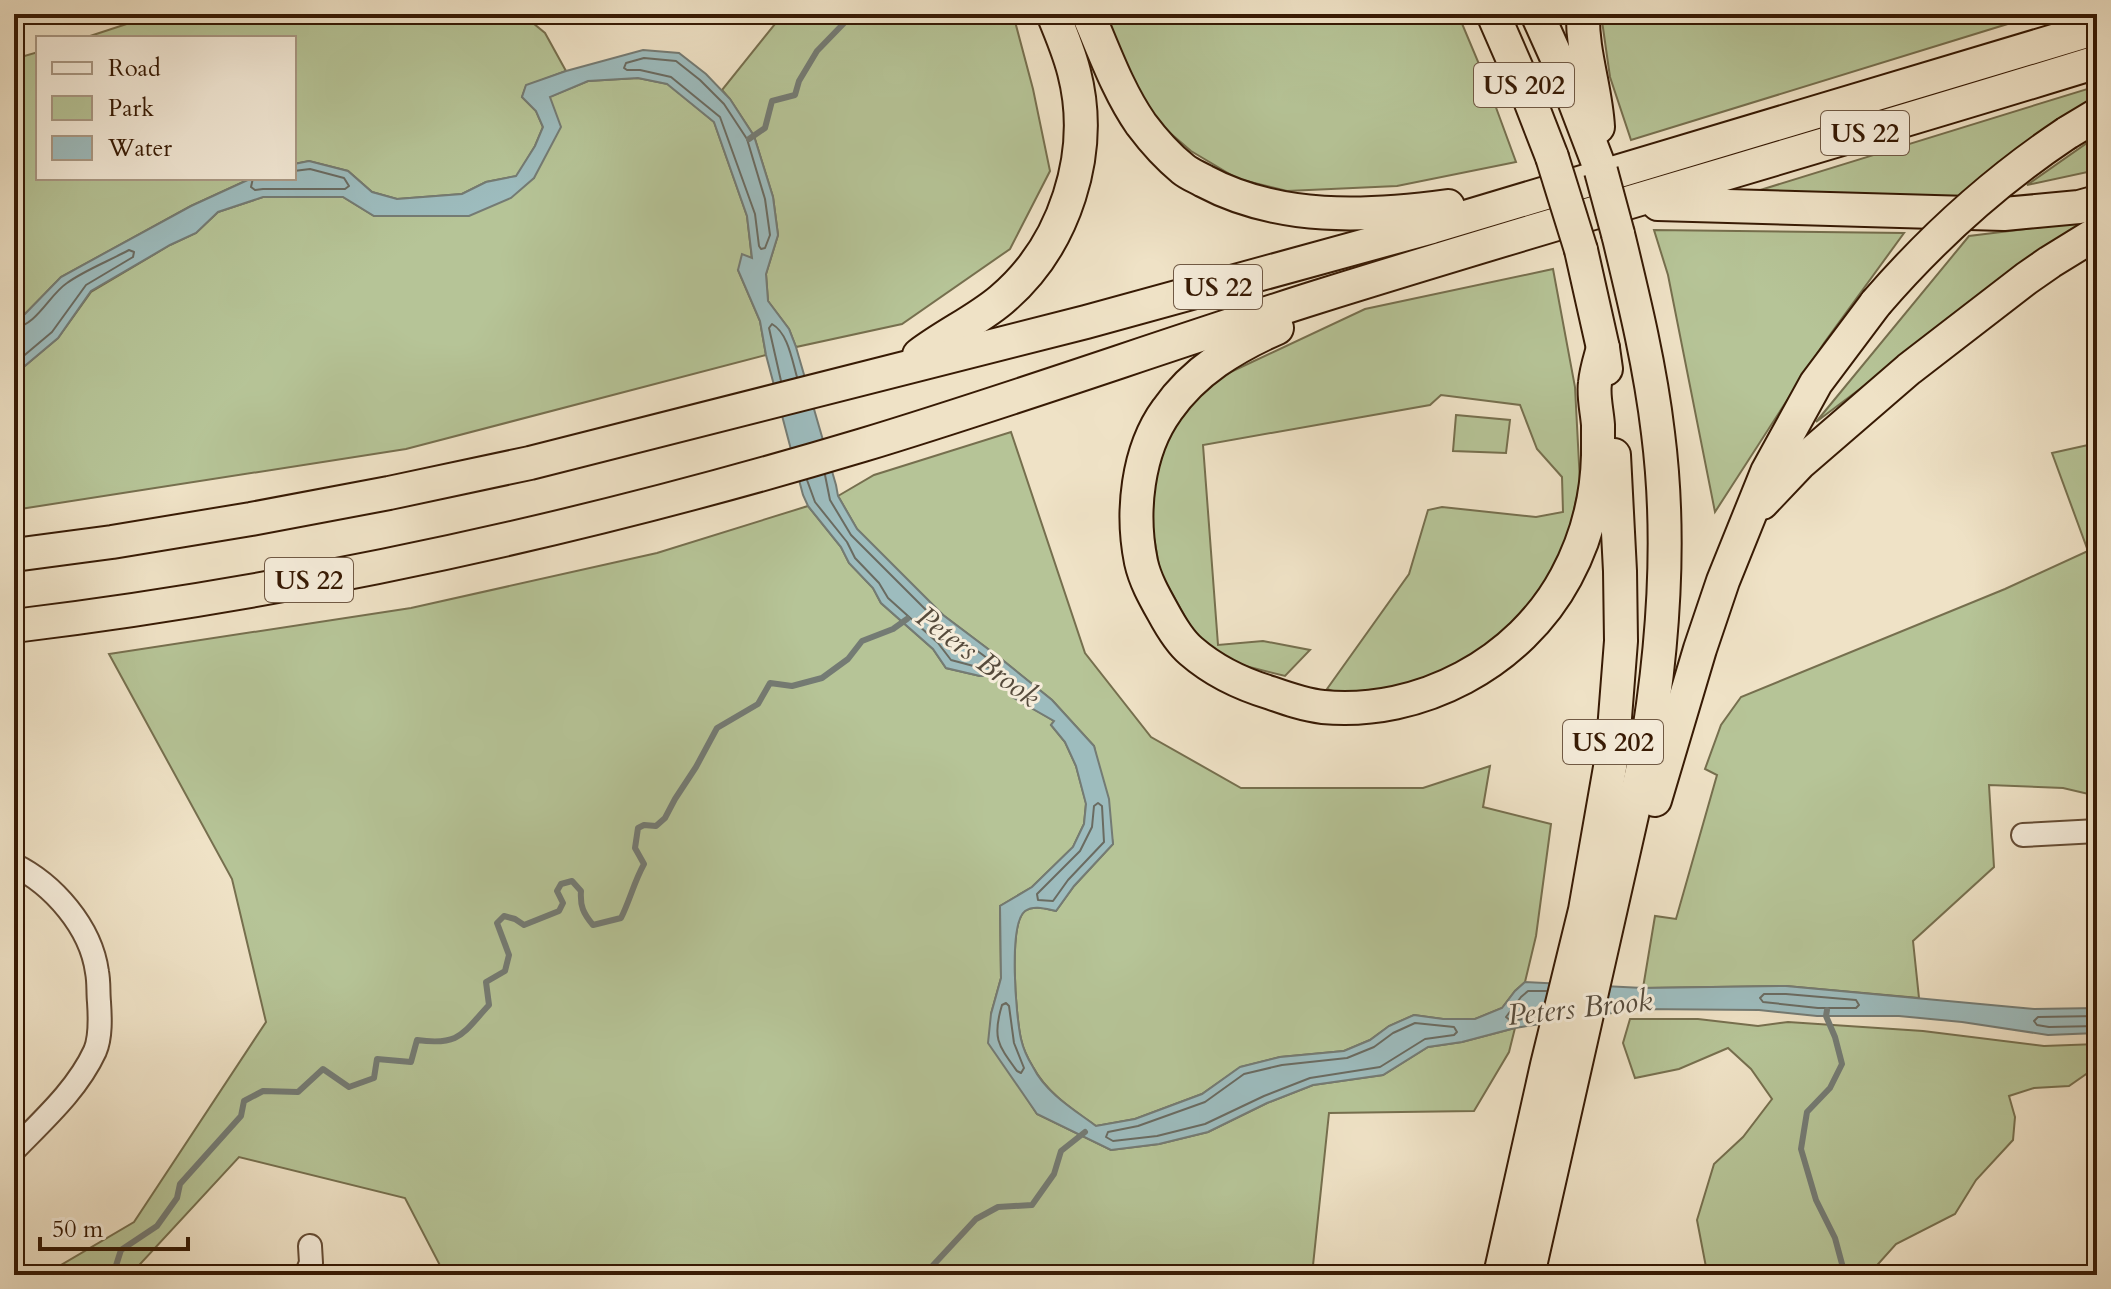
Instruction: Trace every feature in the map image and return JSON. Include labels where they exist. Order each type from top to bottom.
[{"type":"highway","points":[[898,370],[979,316],[1015,287],[1051,240],[1064,211],[1075,178],[1080,145],[1080,108],[1075,73],[1053,14]]},
{"type":"highway","points":[[1088,14],[1123,95],[1140,122],[1184,170],[1220,190],[1259,204],[1377,214],[1535,195]]},
{"type":"highway","name":"US 202","points":[[1493,14],[1552,157],[1581,250],[1603,348],[1611,408],[1621,641],[1598,910]]},
{"type":"highway","name":"US 202","points":[[1500,1275],[1562,1064],[1598,910],[1644,762],[1663,624],[1665,561],[1657,423],[1640,322],[1588,114],[1564,74],[1537,14]]},
{"type":"highway","points":[[1583,14],[1588,114]]},
{"type":"highway","points":[[2053,41],[2078,14]]},
{"type":"highway","name":"US 22","points":[[14,555],[112,542],[389,493],[530,463],[733,412],[1331,256],[2097,28]]},
{"type":"highway","name":"US 22","points":[[14,626],[142,609],[406,562],[573,524],[753,477],[867,444],[1320,296],[2097,62]]},
{"type":"highway","points":[[1598,910],[1659,790],[1723,581],[1767,472],[1816,383],[1845,342],[1910,264],[1976,201],[2037,153],[2097,115]]},
{"type":"highway","points":[[1631,203],[2004,214],[2079,207],[2097,202]]},
{"type":"highway","points":[[1750,517],[1799,464],[1906,372],[2039,270],[2097,233]]},
{"type":"highway","points":[[1320,296],[1292,321],[1218,360],[1180,393],[1154,432],[1142,466],[1136,511],[1141,561],[1148,584],[1169,624],[1189,649],[1222,674],[1256,689],[1323,707],[1369,706],[1403,701],[1437,690],[1470,676],[1490,663],[1538,618],[1566,576],[1579,549],[1591,508],[1598,458],[1594,385],[1603,348]]},
{"type":"highway","name":"US 202","points":[[1528,1275],[1562,1064]]},
{"type":"street","points":[[2023,835],[2097,831]]},
{"type":"street","points":[[14,865],[51,889],[73,915],[91,948],[97,970],[100,1017],[97,1047],[85,1069],[57,1107],[14,1150]]},
{"type":"street","points":[[306,1275],[311,1263],[310,1246]]},
{"type":"green space","points":[[157,14],[522,14],[545,33],[566,71],[526,86],[522,97],[536,111],[543,127],[517,176],[486,182],[462,194],[397,199],[372,192],[348,171],[309,161],[296,164],[296,36],[90,36]]},
{"type":"green space","points":[[783,14],[1013,14],[1050,171],[1010,249],[902,324],[796,347],[789,329],[768,301],[766,274],[778,235],[773,197],[754,136],[722,90]]},
{"type":"green space","points":[[1101,14],[1458,14],[1516,162],[1397,186],[1287,191],[1238,179],[1191,151],[1141,108]]},
{"type":"green space","points":[[1601,14],[2040,14],[1631,140],[1610,77]]},
{"type":"green space","points":[[36,53],[36,180],[248,180],[191,206],[61,277],[14,322],[14,59]]},
{"type":"green space","points":[[638,78],[668,84],[714,122],[747,216],[752,259],[738,270],[760,321],[766,355],[406,449],[14,510],[14,375],[58,338],[91,292],[196,233],[218,212],[263,197],[343,197],[374,216],[534,178],[549,97],[588,81]]},
{"type":"green space","points":[[2097,86],[2097,103],[1957,202],[1757,193],[1757,191]]},
{"type":"green space","points":[[2097,136],[2097,170],[2027,185]]},
{"type":"green space","points":[[2082,222],[1816,422],[1969,236]]},
{"type":"green space","points":[[1654,230],[1904,233],[1824,343],[1715,512],[1668,275]]},
{"type":"green space","points":[[1553,269],[1575,387],[1580,483],[1566,546],[1523,619],[1441,678],[1349,697],[1327,689],[1409,574],[1428,510],[1442,507],[1536,517],[1563,512],[1562,477],[1537,449],[1520,405],[1441,395],[1430,405],[1203,445],[1218,645],[1263,641],[1310,650],[1285,676],[1222,660],[1201,645],[1160,572],[1149,508],[1165,440],[1200,389],[1365,309]]},
{"type":"green space","points":[[1456,415],[1510,420],[1506,453],[1453,451]]},
{"type":"green space","points":[[1011,432],[1085,653],[1151,737],[1241,788],[1423,788],[1490,766],[1483,807],[1551,824],[1536,936],[1525,982],[1502,1008],[1475,1019],[1414,1015],[1344,1051],[1280,1057],[1241,1067],[1202,1094],[1135,1119],[1096,1126],[1046,1085],[1029,1061],[1021,1039],[1016,992],[1016,933],[1025,911],[1036,908],[1056,911],[1074,886],[1113,844],[1094,746],[1052,700],[943,615],[857,529],[838,496],[874,475]]},
{"type":"green space","points":[[2097,443],[2097,796],[2063,788],[1989,785],[1994,867],[1913,941],[1919,998],[1786,986],[1643,988],[1655,916],[1676,919],[1717,775],[1705,769],[1721,725],[1741,697],[2005,589],[2088,551],[2052,453]]},
{"type":"green space","points":[[808,506],[841,547],[849,563],[873,588],[881,603],[933,649],[946,668],[980,676],[1005,676],[1026,699],[1015,698],[1054,721],[1051,725],[1065,742],[1076,766],[1086,803],[1084,824],[1073,847],[1032,887],[1000,906],[1001,978],[991,1014],[1026,1097],[1037,1114],[1111,1150],[1159,1144],[1208,1132],[1313,1085],[1383,1075],[1428,1047],[1515,1028],[1509,1052],[1474,1111],[1329,1113],[1312,1275],[445,1275],[405,1198],[239,1157],[130,1275],[44,1275],[134,1222],[266,1022],[232,879],[109,654],[411,608],[657,553]]},
{"type":"green space","points":[[1630,1019],[1698,1019],[1758,1026],[1788,1022],[1923,1031],[2044,1046],[2097,1044],[2097,1070],[2092,1070],[2069,1086],[2034,1088],[2009,1096],[2015,1117],[2013,1140],[1976,1180],[1955,1214],[1896,1244],[1871,1272],[1864,1275],[1705,1275],[1697,1220],[1714,1164],[1743,1137],[1772,1099],[1751,1069],[1728,1048],[1679,1069],[1635,1078],[1623,1043]]},
{"type":"water","name":"Peters Brook","points":[[643,50],[679,53],[706,74],[730,99],[754,136],[773,197],[778,235],[766,274],[768,301],[789,329],[796,347],[838,496],[857,529],[943,615],[1052,700],[1094,746],[1109,799],[1113,844],[1074,886],[1056,911],[1036,908],[1025,911],[1016,933],[1015,972],[1019,1028],[1029,1061],[1053,1093],[1096,1126],[1135,1119],[1202,1094],[1240,1067],[1280,1057],[1344,1051],[1414,1015],[1475,1019],[1502,1008],[1525,982],[1643,988],[1786,986],[2034,1009],[2097,1008],[2097,1033],[2048,1035],[1899,1016],[1638,1009],[1515,1028],[1428,1047],[1383,1075],[1313,1085],[1208,1132],[1159,1144],[1111,1150],[1037,1114],[988,1043],[991,1014],[1001,978],[1000,906],[1032,887],[1073,847],[1084,824],[1086,804],[1076,766],[1065,742],[1051,725],[1054,721],[1012,697],[1025,698],[1005,676],[980,676],[946,668],[933,649],[881,603],[873,588],[849,563],[841,547],[808,506],[766,355],[760,321],[738,270],[742,254],[752,258],[747,216],[714,122],[667,84],[638,78],[588,81],[550,97],[561,127],[534,178],[511,198],[469,216],[374,216],[343,197],[263,197],[218,212],[196,233],[91,291],[58,338],[14,375],[14,322],[61,277],[191,206],[248,180],[296,180],[296,164],[309,161],[348,171],[372,192],[397,199],[462,194],[486,182],[516,176],[543,127],[536,111],[522,97],[526,85]]},
{"type":"waterway","points":[[749,139],[765,128],[772,101],[795,95],[799,81],[817,51],[848,19],[867,14]]},
{"type":"waterway","name":"Peters Brook","points":[[113,1275],[121,1250],[157,1226],[177,1198],[180,1184],[241,1116],[244,1101],[263,1091],[298,1092],[323,1069],[349,1087],[374,1078],[377,1059],[411,1062],[417,1040],[443,1041],[459,1036],[489,1005],[486,982],[505,971],[509,955],[497,923],[504,916],[524,925],[559,911],[563,903],[557,891],[561,884],[572,881],[581,891],[583,909],[593,925],[621,918],[644,864],[635,848],[638,828],[656,826],[665,818],[717,728],[758,704],[770,683],[792,686],[822,678],[848,659],[862,641],[893,629],[907,619]]},
{"type":"waterway","points":[[1827,1010],[1826,1016],[1842,1064],[1830,1088],[1807,1112],[1801,1149],[1816,1200],[1835,1238],[1845,1275]]},
{"type":"waterway","points":[[924,1275],[976,1219],[998,1207],[1032,1205],[1054,1174],[1061,1151],[1085,1132]]}]
